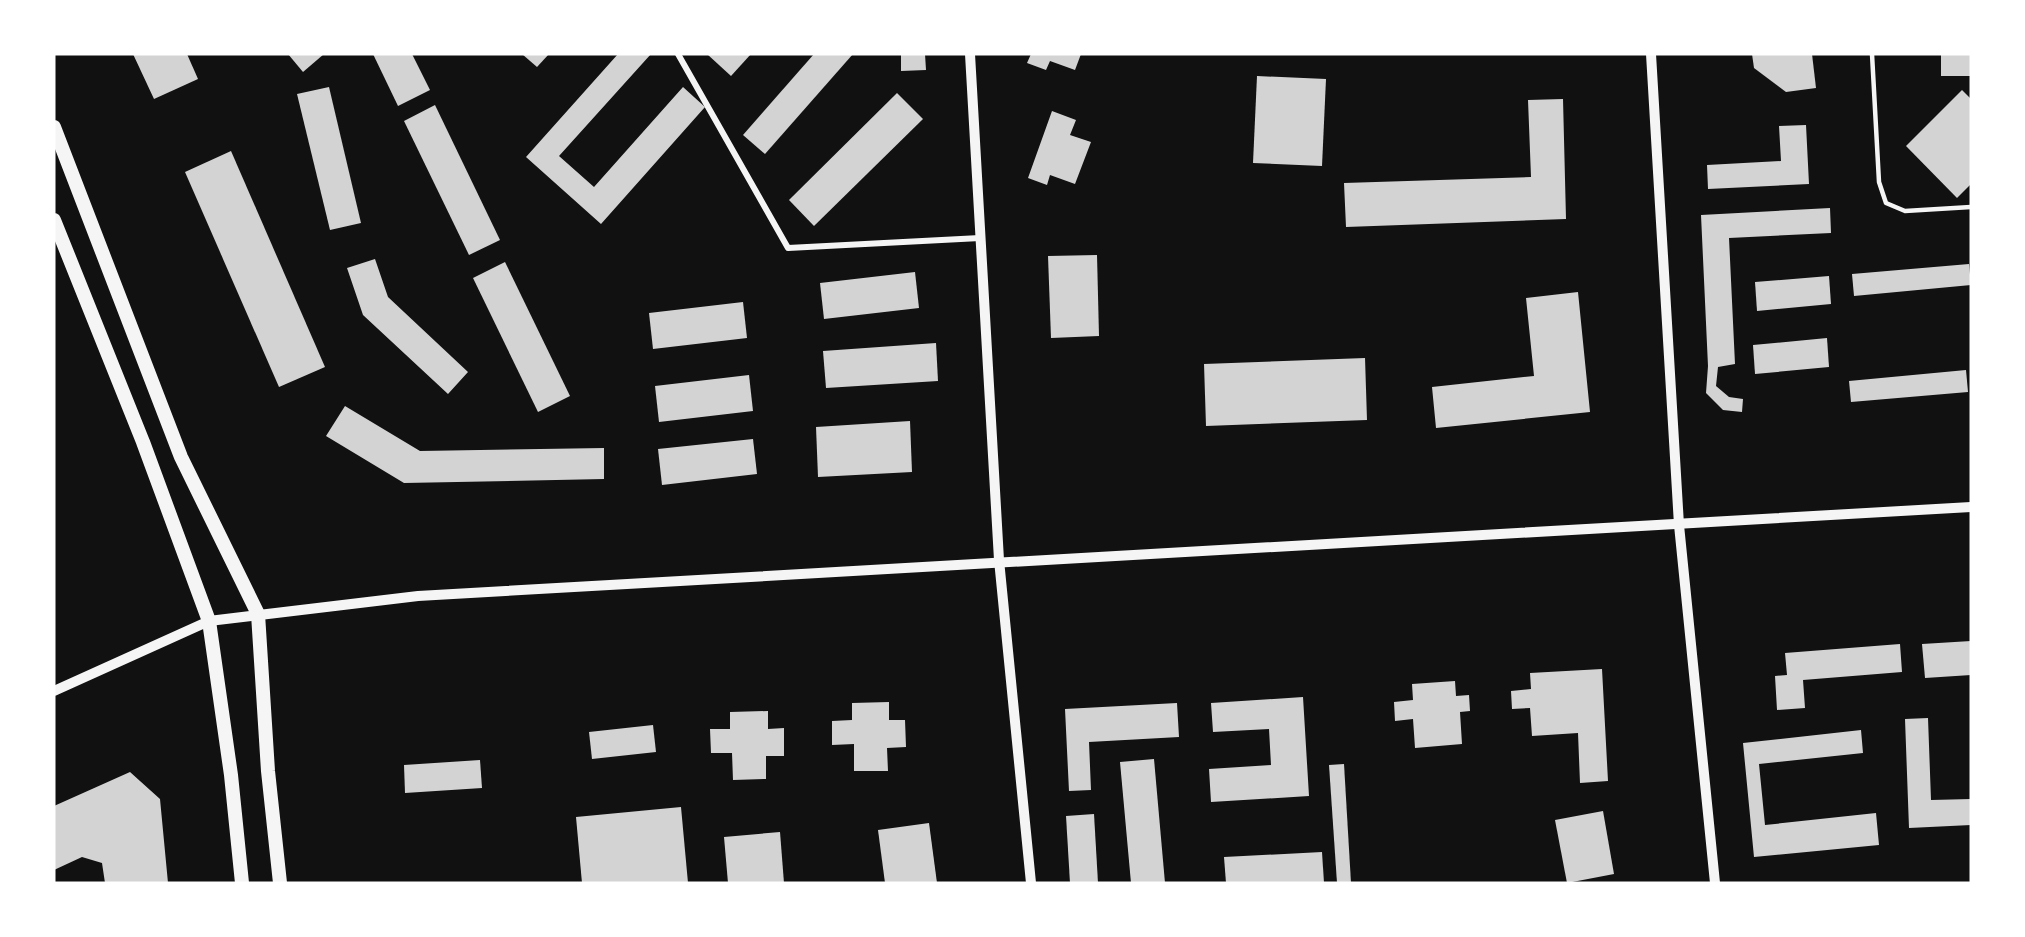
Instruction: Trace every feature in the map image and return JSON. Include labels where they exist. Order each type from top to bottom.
[{"type":"main road","points":[[54,127],[182,457],[258,614],[268,771],[280,883]]},
{"type":"main road","points":[[54,220],[143,442],[210,621],[231,775],[242,883]]},
{"type":"street","points":[[678,54],[788,248],[980,238]]},
{"type":"street","points":[[970,54],[999,560],[1031,883]]},
{"type":"street","points":[[1651,54],[1679,525],[1715,883]]},
{"type":"street","points":[[54,691],[210,621],[418,596],[999,560],[1679,525],[1971,507]]},
{"type":"lane","points":[[1872,54],[1879,182],[1886,203],[1905,211],[1971,207]]},
{"type":"building","points":[[133,54],[187,54],[198,79],[154,99]]},
{"type":"building","points":[[288,54],[324,54],[303,72]]},
{"type":"building","points":[[373,54],[412,54],[430,90],[398,106]]},
{"type":"building","points":[[522,54],[549,54],[537,67]]},
{"type":"building","points":[[618,54],[651,54],[559,156],[594,187],[683,87],[705,107],[601,224],[526,157]]},
{"type":"building","points":[[707,54],[751,54],[731,76]]},
{"type":"building","points":[[814,54],[853,54],[765,154],[743,135]]},
{"type":"building","points":[[901,54],[925,54],[926,70],[901,71]]},
{"type":"building","points":[[1031,54],[1081,54],[1075,70],[1050,61],[1046,70],[1027,63]]},
{"type":"building","points":[[1752,54],[1812,54],[1816,88],[1786,92],[1754,68]]},
{"type":"building","points":[[1941,54],[1971,54],[1971,76],[1941,76]]},
{"type":"building","points":[[1257,76],[1326,79],[1322,166],[1253,163]]},
{"type":"building","points":[[329,87],[361,223],[330,230],[297,94]]},
{"type":"building","points":[[1962,90],[1971,99],[1971,184],[1957,198],[1906,146]]},
{"type":"building","points":[[897,93],[923,119],[814,226],[789,200]]},
{"type":"building","points":[[1563,99],[1566,219],[1346,227],[1344,183],[1531,177],[1528,100]]},
{"type":"building","points":[[435,105],[500,240],[469,255],[404,121]]},
{"type":"building","points":[[1052,111],[1076,120],[1070,135],[1091,142],[1075,184],[1050,175],[1047,185],[1028,178]]},
{"type":"building","points":[[1806,125],[1809,184],[1708,189],[1707,165],[1781,161],[1779,126]]},
{"type":"building","points":[[231,151],[325,367],[279,387],[185,172]]},
{"type":"building","points":[[1830,208],[1831,233],[1729,238],[1735,364],[1718,367],[1716,386],[1729,397],[1743,399],[1742,412],[1723,410],[1706,393],[1708,366],[1701,215]]},
{"type":"building","points":[[1097,255],[1099,336],[1051,338],[1048,256]]},
{"type":"building","points":[[375,259],[388,297],[468,372],[448,394],[363,315],[347,268]]},
{"type":"building","points":[[505,262],[570,396],[538,412],[473,278]]},
{"type":"building","points":[[1969,264],[1971,285],[1854,296],[1852,274]]},
{"type":"building","points":[[915,272],[919,308],[824,319],[820,283]]},
{"type":"building","points":[[1829,276],[1831,304],[1757,311],[1755,282]]},
{"type":"building","points":[[1578,292],[1590,412],[1436,428],[1432,387],[1534,376],[1526,298]]},
{"type":"building","points":[[743,302],[747,338],[653,349],[649,313]]},
{"type":"building","points":[[1827,338],[1829,367],[1755,374],[1753,345]]},
{"type":"building","points":[[936,343],[938,381],[826,388],[823,351]]},
{"type":"building","points":[[1365,358],[1367,420],[1206,426],[1204,364]]},
{"type":"building","points":[[1966,370],[1968,392],[1851,402],[1849,381]]},
{"type":"building","points":[[749,375],[753,411],[659,422],[655,386]]},
{"type":"building","points":[[345,406],[420,451],[604,448],[604,479],[404,483],[326,436]]},
{"type":"building","points":[[910,421],[912,472],[818,477],[816,427]]},
{"type":"building","points":[[753,439],[757,474],[662,485],[658,449]]},
{"type":"building","points":[[1971,641],[1971,675],[1925,678],[1922,644]]},
{"type":"building","points":[[1900,644],[1902,672],[1803,680],[1805,708],[1777,710],[1775,676],[1787,675],[1785,653]]},
{"type":"building","points":[[1602,669],[1608,781],[1580,783],[1578,733],[1532,736],[1530,708],[1512,709],[1511,691],[1531,689],[1530,673]]},
{"type":"building","points":[[1455,681],[1456,696],[1469,695],[1470,711],[1460,712],[1462,744],[1415,748],[1413,719],[1395,721],[1394,702],[1413,700],[1412,684]]},
{"type":"building","points":[[1303,697],[1309,796],[1211,802],[1209,769],[1271,765],[1269,729],[1213,732],[1211,703]]},
{"type":"building","points":[[889,702],[889,720],[905,720],[906,747],[887,748],[888,771],[854,771],[854,744],[832,745],[832,721],[852,720],[852,703]]},
{"type":"building","points":[[1177,703],[1179,737],[1089,742],[1091,790],[1069,791],[1065,709]]},
{"type":"building","points":[[768,711],[768,729],[784,728],[784,756],[766,756],[766,779],[733,780],[732,753],[711,753],[710,729],[730,729],[730,712]]},
{"type":"building","points":[[1928,718],[1931,800],[1971,799],[1971,825],[1909,828],[1905,719]]},
{"type":"building","points":[[653,725],[656,752],[592,759],[589,732]]},
{"type":"building","points":[[1861,730],[1863,753],[1759,764],[1765,825],[1876,813],[1879,845],[1754,857],[1743,743]]},
{"type":"building","points":[[1154,759],[1165,883],[1131,883],[1120,762]]},
{"type":"building","points":[[480,760],[482,788],[405,793],[404,765]]},
{"type":"building","points":[[1344,764],[1351,883],[1337,883],[1329,765]]},
{"type":"building","points":[[130,772],[160,799],[168,883],[105,883],[102,863],[82,857],[54,870],[54,806]]},
{"type":"building","points":[[681,807],[688,883],[582,883],[576,817]]},
{"type":"building","points":[[1603,811],[1614,874],[1567,883],[1555,820]]},
{"type":"building","points":[[1094,814],[1098,883],[1070,883],[1066,816]]},
{"type":"building","points":[[929,823],[937,883],[885,883],[878,830]]},
{"type":"building","points":[[780,832],[784,883],[728,883],[724,837]]},
{"type":"building","points":[[1322,852],[1324,883],[1226,883],[1224,857]]}]
